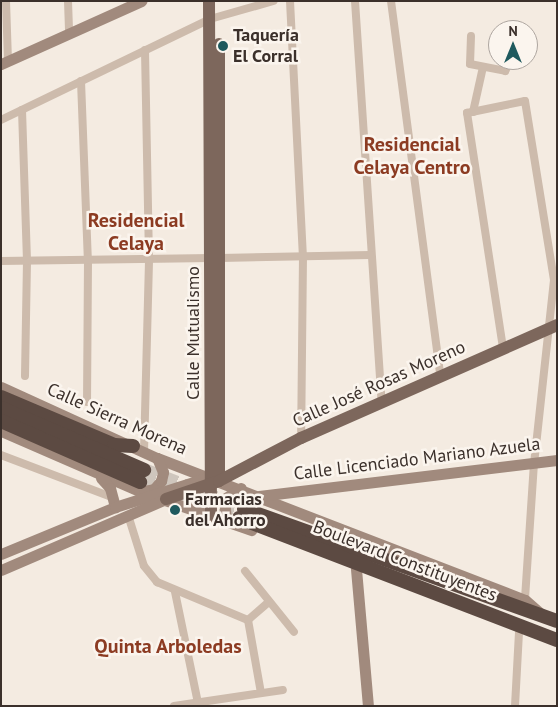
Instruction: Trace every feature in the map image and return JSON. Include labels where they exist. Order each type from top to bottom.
[{"type":"highway","points":[[1,397],[114,445],[138,449]]},
{"type":"highway","points":[[1,408],[141,481]]},
{"type":"highway","points":[[1,421],[141,481]]},
{"type":"highway","name":"Boulevard Constituyentes","points":[[236,516],[557,621]]},
{"type":"highway","name":"Boulevard Constituyentes","points":[[236,516],[557,640]]},
{"type":"main road","name":"Calle Mutualismo","points":[[210,1],[214,17],[215,258],[211,515]]},
{"type":"main road","name":"Calle Mutualismo","points":[[214,17],[218,1]]},
{"type":"main road","name":"Calle José Rosas Moreno","points":[[166,499],[213,481],[301,438],[552,327]]},
{"type":"street","points":[[6,1],[4,62],[141,1]]},
{"type":"street","points":[[68,1],[69,33]]},
{"type":"street","points":[[1,120],[214,17],[273,1]]},
{"type":"street","points":[[290,1],[303,256],[301,438]]},
{"type":"street","points":[[355,1],[370,255],[382,403]]},
{"type":"street","points":[[391,1],[440,375]]},
{"type":"street","points":[[471,36],[468,61],[488,68]]},
{"type":"street","points":[[138,449],[149,259],[145,50]]},
{"type":"street","points":[[483,67],[470,113],[503,348]]},
{"type":"street","points":[[81,81],[88,261],[87,402]]},
{"type":"street","points":[[470,113],[525,101],[554,280],[552,327],[534,463],[525,600],[542,615]]},
{"type":"street","points":[[22,110],[27,261],[25,376]]},
{"type":"street","points":[[1,261],[370,255]]},
{"type":"street","name":"Calle Sierra Morena","points":[[1,387],[157,458],[213,481],[241,488],[280,506],[525,600]]},
{"type":"street","points":[[1,432],[98,474],[141,481],[154,490],[161,481],[163,472],[157,458]]},
{"type":"street","points":[[2,456],[115,503]]},
{"type":"street","name":"Calle Licenciado Mariano Azuela","points":[[259,496],[557,460]]},
{"type":"street","points":[[98,474],[115,503]]},
{"type":"street","points":[[141,481],[153,495],[211,515],[236,516],[356,569],[519,633],[538,632]]},
{"type":"street","points":[[1,554],[115,503],[213,481]]},
{"type":"street","points":[[236,516],[224,499],[241,488]]},
{"type":"street","name":"Calle Licenciado Mariano Azuela","points":[[280,506],[281,493]]},
{"type":"street","points":[[1,570],[166,499]]},
{"type":"street","points":[[128,515],[144,566],[157,582],[175,592],[248,620]]},
{"type":"street","points":[[356,569],[368,706]]},
{"type":"street","points":[[245,571],[294,632]]},
{"type":"street","points":[[175,592],[198,703]]},
{"type":"street","points":[[248,620],[269,602]]},
{"type":"street","points":[[248,620],[261,693]]},
{"type":"street","points":[[515,706],[519,633]]},
{"type":"street","points":[[174,706],[283,690]]},
{"type":"tunnel","points":[[144,470],[244,509]]},
{"type":"tunnel","points":[[140,482],[239,518]]},
{"type":"place","name":"Taquería El Corral","points":[[223,46]]},
{"type":"place","name":"Farmacias del Ahorro","points":[[175,510]]},
{"type":"district","name":"Residencial Celaya Centro","points":[[412,156]]},
{"type":"district","name":"Residencial Celaya","points":[[136,232]]},
{"type":"district","name":"Quinta Arboledas","points":[[168,646]]}]
